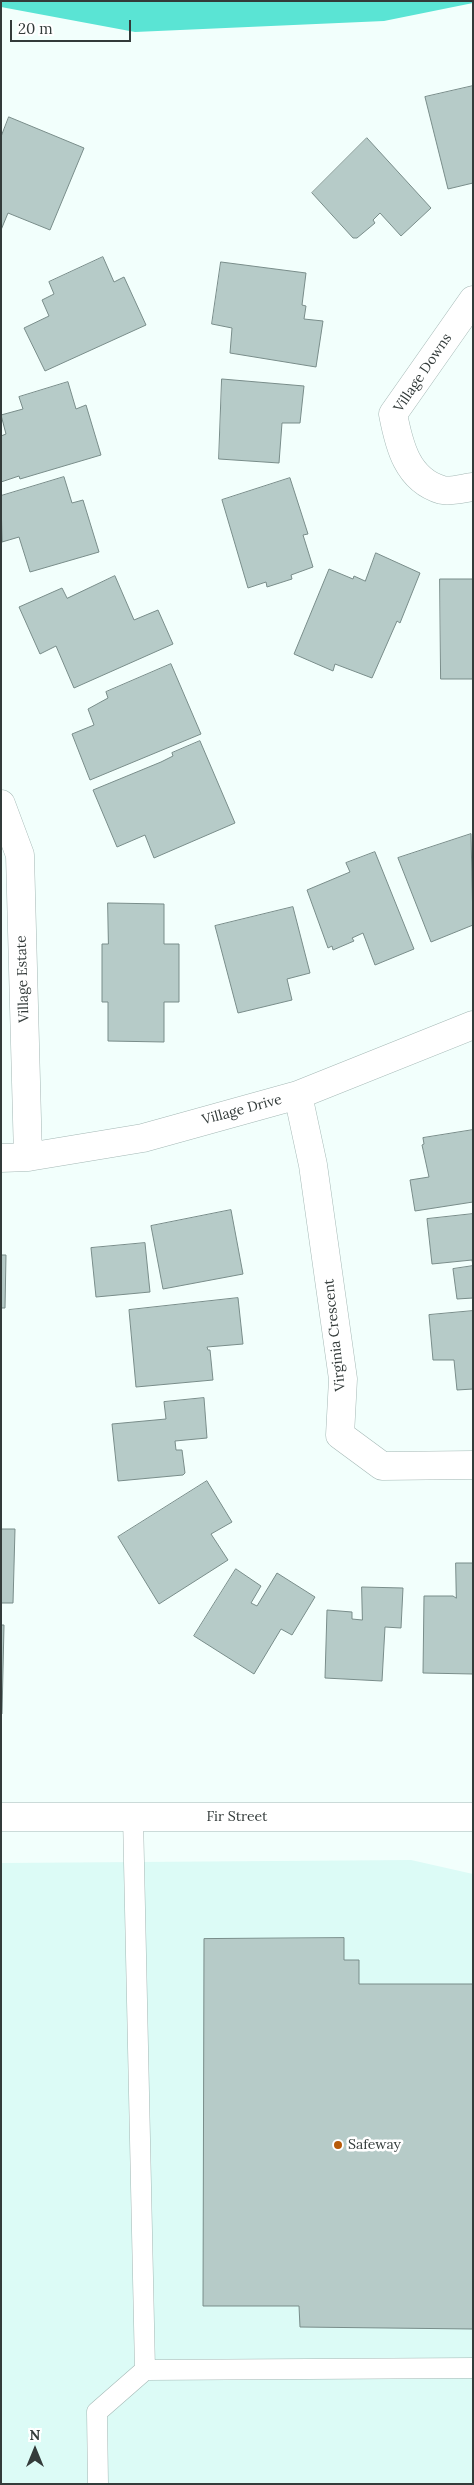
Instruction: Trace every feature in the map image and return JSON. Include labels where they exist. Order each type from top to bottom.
[{"type":"street","name":"Village Downs","points":[[473,300],[393,414],[400,449],[416,476],[443,490],[473,487]]},
{"type":"street","name":"Village Estate","points":[[1,804],[20,855],[28,1157]]},
{"type":"street","name":"Village Drive","points":[[1,1158],[28,1157],[143,1138],[298,1095],[473,1025]]},
{"type":"street","name":"Virginia Crescent","points":[[298,1095],[313,1164],[343,1379],[340,1436],[382,1466],[473,1465]]},
{"type":"street","name":"Fir Street","points":[[1,1818],[133,1816],[473,1817]]},
{"type":"lane","points":[[133,1816],[145,2370]]},
{"type":"lane","points":[[98,2484],[97,2412],[145,2370],[473,2368]]},
{"type":"shaded area","points":[[411,1860],[473,1874],[473,2484],[1,2484],[1,1863]]},
{"type":"water","points":[[1,1],[473,1],[473,3],[384,21],[135,32],[1,7]]},
{"type":"building","points":[[473,86],[473,183],[448,189],[425,97]]},
{"type":"building","points":[[9,117],[84,148],[50,230],[8,213],[1,230],[1,137]]},
{"type":"building","points":[[367,138],[431,208],[401,236],[380,213],[373,220],[375,223],[357,238],[353,238],[312,193]]},
{"type":"building","points":[[103,257],[114,282],[124,277],[146,325],[45,371],[24,328],[49,316],[42,300],[54,294],[49,282]]},
{"type":"building","points":[[221,262],[306,273],[302,305],[306,306],[304,319],[323,321],[316,367],[230,353],[232,328],[212,324]]},
{"type":"building","points":[[222,379],[304,386],[300,423],[282,423],[279,463],[219,459]]},
{"type":"building","points":[[68,382],[76,409],[86,405],[101,455],[20,479],[19,476],[1,482],[1,436],[6,434],[1,415],[23,409],[19,397]]},
{"type":"building","points":[[64,477],[72,503],[83,500],[99,552],[30,572],[19,537],[2,542],[1,496]]},
{"type":"building","points":[[290,478],[308,534],[303,535],[313,567],[291,575],[292,579],[267,587],[266,582],[248,588],[222,500]]},
{"type":"building","points":[[376,553],[420,573],[400,623],[397,621],[372,678],[335,664],[333,671],[294,654],[329,569],[353,579],[354,576],[365,581]]},
{"type":"building","points":[[115,576],[134,620],[158,610],[173,644],[74,688],[56,646],[40,654],[19,607],[62,588],[67,598]]},
{"type":"building","points":[[440,579],[473,579],[473,679],[441,679]]},
{"type":"building","points":[[171,664],[201,734],[90,780],[72,734],[94,725],[88,709],[108,698],[106,692]]},
{"type":"building","points":[[200,741],[235,823],[154,858],[145,835],[117,847],[93,790],[161,762],[173,756],[172,753]]},
{"type":"building","points":[[471,834],[473,925],[431,942],[398,858]]},
{"type":"building","points":[[375,852],[414,949],[375,965],[363,933],[352,938],[354,941],[333,950],[332,946],[328,948],[307,890],[350,872],[346,863]]},
{"type":"building","points":[[108,903],[164,904],[164,944],[179,944],[179,1002],[164,1002],[164,1042],[108,1041],[108,1002],[102,1002],[102,944],[108,944]]},
{"type":"building","points":[[293,907],[310,973],[287,979],[292,1000],[238,1013],[215,926]]},
{"type":"building","points":[[473,1130],[473,1202],[415,1211],[410,1180],[429,1177],[422,1145],[424,1144],[423,1138]]},
{"type":"building","points":[[231,1210],[243,1274],[163,1289],[151,1226]]},
{"type":"building","points":[[473,1214],[473,1266],[472,1260],[432,1264],[427,1219]]},
{"type":"building","points":[[145,1243],[150,1292],[96,1297],[91,1248]]},
{"type":"building","points":[[1,1255],[6,1255],[5,1308],[1,1308]]},
{"type":"building","points":[[473,1266],[473,1298],[457,1299],[453,1269]]},
{"type":"building","points":[[238,1298],[243,1344],[207,1347],[210,1350],[213,1380],[136,1387],[129,1310]]},
{"type":"building","points":[[473,1311],[473,1389],[457,1390],[454,1360],[433,1360],[429,1315]]},
{"type":"building","points":[[204,1398],[207,1438],[175,1441],[176,1450],[182,1450],[185,1473],[183,1475],[118,1481],[112,1424],[166,1419],[164,1402]]},
{"type":"building","points":[[207,1481],[232,1522],[211,1534],[228,1560],[159,1604],[118,1537]]},
{"type":"building","points":[[1,1529],[15,1529],[13,1603],[1,1603]]},
{"type":"building","points":[[456,1563],[473,1563],[473,1674],[423,1673],[424,1596],[453,1596],[456,1598]]},
{"type":"building","points":[[236,1569],[261,1586],[251,1603],[257,1606],[277,1573],[315,1597],[292,1635],[281,1629],[254,1674],[194,1636]]},
{"type":"building","points":[[362,1587],[403,1588],[401,1628],[385,1627],[382,1681],[325,1678],[327,1610],[352,1612],[352,1619],[362,1620]]},
{"type":"building","points":[[1,1625],[4,1625],[2,1714],[1,1714]]},
{"type":"building","name":"Safeway","points":[[344,1938],[344,1960],[359,1960],[359,1984],[473,1984],[473,2329],[300,2327],[299,2306],[203,2306],[204,1939]]},
{"type":"place","name":"Safeway","points":[[338,2145]]}]
